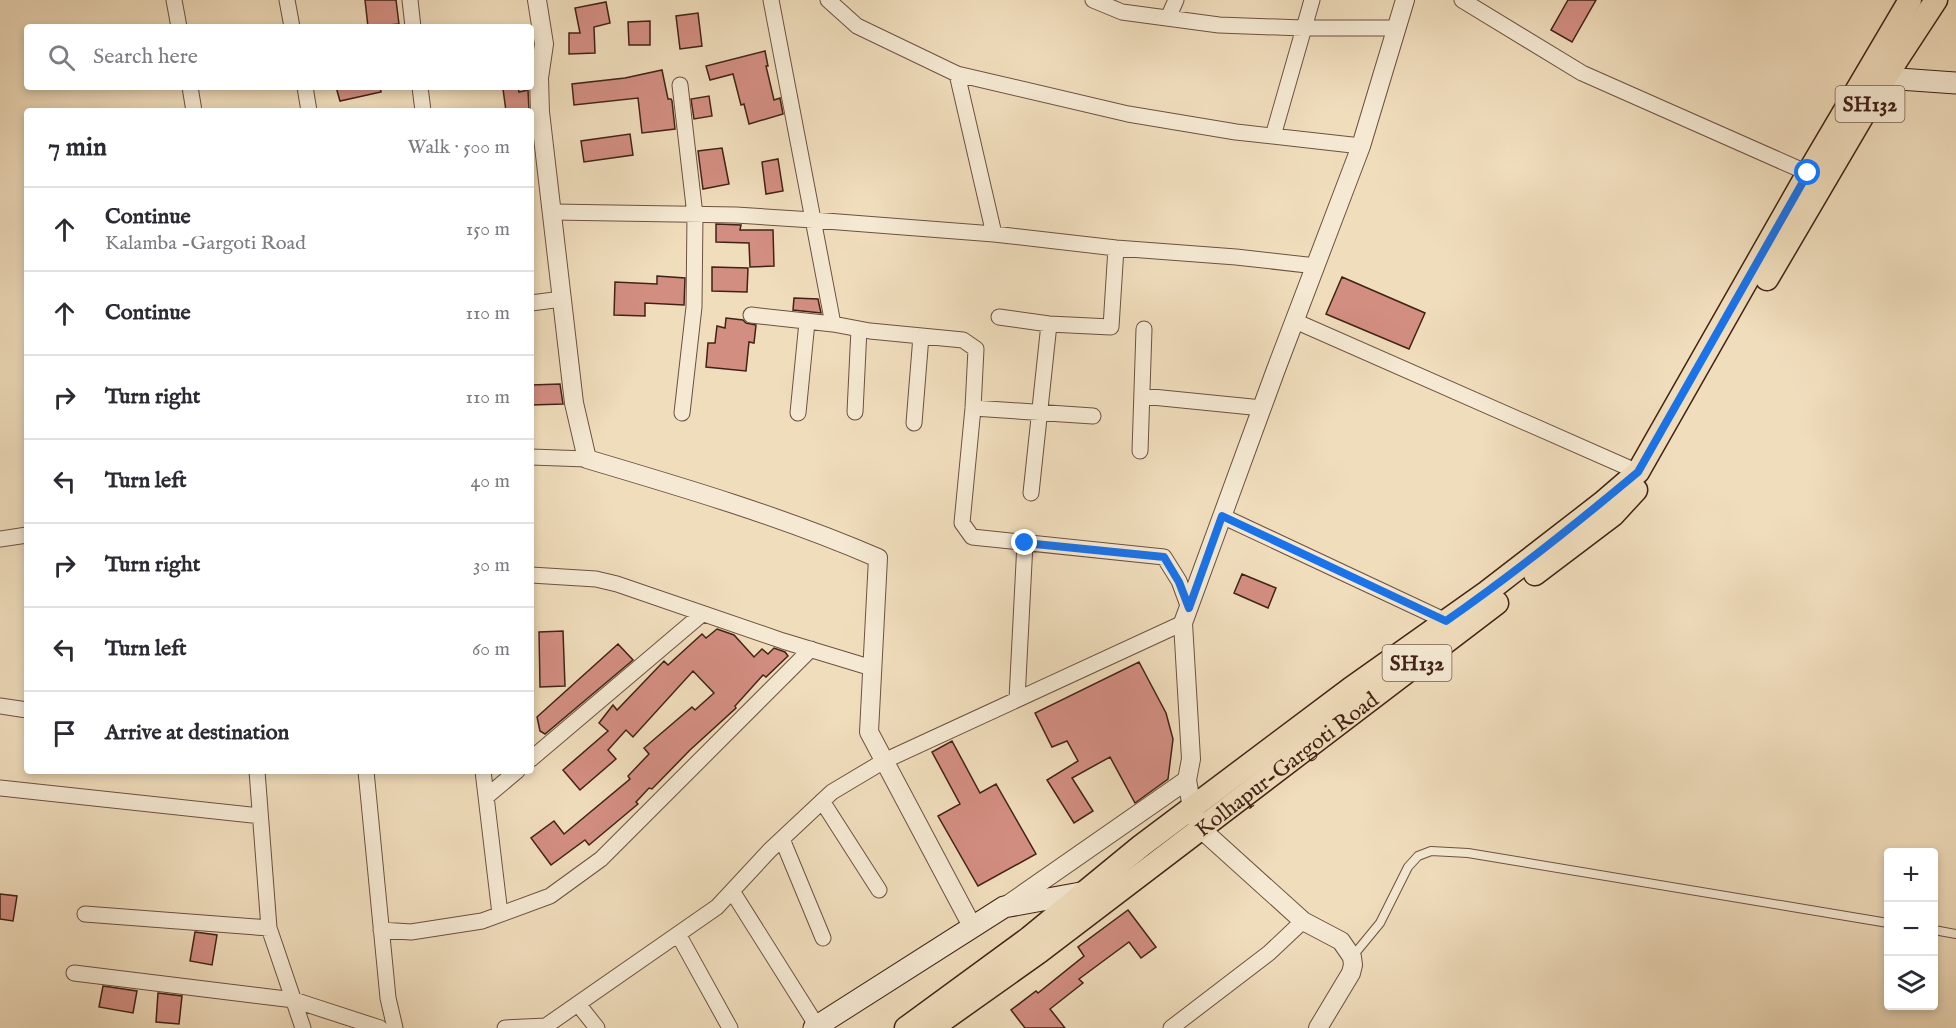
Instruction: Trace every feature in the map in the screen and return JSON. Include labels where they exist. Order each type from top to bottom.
[{"type":"main road","points":[[906,1028],[1029,938],[1086,892],[1196,818],[1350,689],[1487,592],[1602,503],[1638,472],[1808,173],[1876,76],[1910,0]]},
{"type":"main road","name":"Kolhapur-Gargoti Road","points":[[932,1028],[1039,952],[1196,818],[1606,520],[1650,474],[1684,420],[1876,76],[1936,0]]},
{"type":"main road","points":[[1876,76],[1956,83]]},
{"type":"main road","points":[[815,1027],[1004,907],[1086,892]]},
{"type":"street","points":[[174,0],[178,24]]},
{"type":"street","points":[[287,0],[291,24]]},
{"type":"street","points":[[410,0],[413,24]]},
{"type":"street","points":[[537,0],[544,44],[539,78],[540,112],[574,403],[587,459]]},
{"type":"street","points":[[771,0],[833,324]]},
{"type":"street","points":[[828,0],[857,26],[957,74],[1128,114],[1236,132],[1361,146]]},
{"type":"street","points":[[1093,0],[1122,12],[1219,25],[1395,28]]},
{"type":"street","points":[[1168,18],[1176,0]]},
{"type":"street","points":[[1273,136],[1312,0]]},
{"type":"street","points":[[505,1028],[544,1027],[717,907],[782,839],[832,792],[884,760],[1017,699],[1186,615],[1361,146],[1404,0]]},
{"type":"street","points":[[1462,0],[1582,73],[1808,173]]},
{"type":"street","points":[[957,74],[994,234]]},
{"type":"street","points":[[680,85],[695,214],[694,307],[682,414]]},
{"type":"street","points":[[190,90],[194,108]]},
{"type":"street","points":[[306,90],[308,108]]},
{"type":"street","points":[[420,90],[423,108]]},
{"type":"street","points":[[553,212],[695,214],[813,220],[994,234],[1116,249],[1236,256],[1316,266]]},
{"type":"street","points":[[999,317],[1049,324],[1112,327],[1116,249]]},
{"type":"street","points":[[534,303],[562,299]]},
{"type":"street","points":[[752,315],[963,340],[976,349],[962,523],[972,537],[1164,557],[1179,582],[1186,615],[1191,759],[1187,780],[1196,818],[1304,921],[1341,941],[1352,957],[1351,973],[1318,1028]]},
{"type":"street","points":[[1295,321],[1638,472]]},
{"type":"street","points":[[798,414],[807,322]]},
{"type":"street","points":[[1031,494],[1049,324]]},
{"type":"street","points":[[855,412],[859,329]]},
{"type":"street","points":[[1140,451],[1144,330]]},
{"type":"street","points":[[914,423],[921,336]]},
{"type":"street","points":[[1142,396],[1262,408]]},
{"type":"street","points":[[973,408],[1093,416]]},
{"type":"street","points":[[534,458],[587,459],[683,487],[794,524],[878,558],[869,732],[972,926]]},
{"type":"street","points":[[1222,516],[1446,621]]},
{"type":"street","points":[[0,539],[24,535]]},
{"type":"street","points":[[1017,699],[1025,543]]},
{"type":"street","points":[[534,575],[596,579],[617,584],[702,614],[872,668]]},
{"type":"street","points":[[534,756],[702,614]]},
{"type":"street","points":[[381,930],[411,932],[482,921],[549,896],[601,859],[811,649]]},
{"type":"street","points":[[0,706],[24,710]]},
{"type":"street","points":[[257,774],[268,928],[303,1028]]},
{"type":"street","points":[[366,774],[388,998],[395,1028]]},
{"type":"street","points":[[483,774],[500,914]]},
{"type":"street","points":[[486,797],[513,774]]},
{"type":"street","points":[[1004,907],[1187,780]]},
{"type":"street","points":[[0,788],[260,816]]},
{"type":"street","points":[[822,801],[879,890]]},
{"type":"street","points":[[782,839],[824,938]]},
{"type":"street","points":[[732,891],[815,1027]]},
{"type":"street","points":[[85,914],[268,928]]},
{"type":"street","points":[[1171,1028],[1269,953],[1304,921]]},
{"type":"street","points":[[678,934],[730,1028]]},
{"type":"street","points":[[74,973],[294,999],[380,1028]]},
{"type":"street","points":[[578,1004],[597,1028]]},
{"type":"lane","points":[[1352,957],[1380,923],[1408,867],[1418,856],[1431,851],[1468,853],[1884,922]]},
{"type":"lane","points":[[1938,931],[1956,934]]},
{"type":"building","points":[[365,0],[396,0],[399,24],[368,24]]},
{"type":"building","points":[[1568,0],[1596,0],[1572,42],[1551,30]]},
{"type":"building","points":[[606,2],[610,23],[594,27],[595,53],[569,54],[569,33],[580,33],[575,8]]},
{"type":"building","points":[[698,13],[702,46],[680,49],[676,16]]},
{"type":"building","points":[[650,21],[650,45],[629,45],[628,22]]},
{"type":"building","points":[[765,51],[774,100],[780,98],[783,114],[749,124],[744,104],[741,105],[733,74],[710,80],[706,66]]},
{"type":"building","points":[[662,70],[668,99],[672,101],[675,129],[642,133],[638,98],[574,105],[572,84],[625,78]]},
{"type":"building","points":[[337,90],[381,90],[381,92],[340,101]]},
{"type":"building","points":[[503,90],[518,90],[519,92],[528,90],[529,108],[506,108]]},
{"type":"building","points":[[709,96],[712,116],[694,119],[691,99]]},
{"type":"building","points":[[630,134],[633,155],[584,162],[581,141]]},
{"type":"building","points":[[722,148],[729,184],[703,189],[698,151]]},
{"type":"building","points":[[778,159],[783,191],[766,194],[762,162]]},
{"type":"building","points":[[716,224],[741,225],[740,230],[773,230],[774,266],[750,267],[749,243],[716,242]]},
{"type":"building","points":[[712,267],[748,268],[747,292],[712,291]]},
{"type":"building","points":[[657,276],[685,278],[684,305],[645,303],[645,316],[614,315],[615,282],[657,284]]},
{"type":"building","points":[[1342,277],[1425,313],[1409,349],[1326,314]]},
{"type":"building","points":[[794,298],[818,299],[821,313],[793,310]]},
{"type":"building","points":[[726,318],[743,320],[756,325],[754,343],[749,342],[746,371],[706,367],[708,343],[715,343],[717,326],[725,328]]},
{"type":"building","points":[[560,384],[563,404],[534,405],[534,385]]},
{"type":"building","points":[[1242,574],[1276,588],[1268,608],[1234,593]]},
{"type":"building","points":[[717,629],[734,635],[754,657],[762,649],[768,654],[774,648],[785,652],[788,656],[766,677],[763,675],[735,706],[736,708],[652,789],[649,788],[636,802],[638,804],[589,845],[585,840],[551,865],[531,838],[554,821],[564,834],[630,779],[628,776],[649,754],[644,748],[692,707],[695,710],[714,693],[693,671],[633,737],[626,730],[608,750],[616,759],[580,790],[563,770],[608,731],[599,723],[613,705],[617,710],[664,661],[668,665],[702,634],[706,638]]},
{"type":"building","points":[[563,631],[565,686],[540,687],[539,632]]},
{"type":"building","points":[[618,644],[633,660],[545,734],[540,731],[537,717]]},
{"type":"building","points":[[1139,662],[1166,713],[1173,739],[1168,779],[1135,803],[1110,757],[1072,778],[1093,811],[1074,823],[1047,780],[1078,761],[1067,741],[1052,747],[1035,713]]},
{"type":"building","points":[[952,741],[980,793],[996,784],[1036,854],[978,886],[938,816],[960,804],[932,752]]},
{"type":"building","points":[[0,894],[17,896],[13,921],[0,919]]},
{"type":"building","points":[[1128,910],[1156,947],[1141,958],[1129,942],[1079,979],[1083,983],[1050,1009],[1065,1028],[1025,1028],[1011,1010],[1036,991],[1038,993],[1084,956],[1078,947]]},
{"type":"building","points":[[195,932],[217,935],[212,965],[190,961]]},
{"type":"building","points":[[103,986],[137,991],[133,1013],[99,1007]]},
{"type":"building","points":[[158,993],[182,996],[179,1024],[156,1022]]},
{"type":"route","points":[[1025,543],[1164,557],[1179,582],[1189,608],[1222,516],[1446,621],[1602,503],[1638,472],[1808,173]]}]
